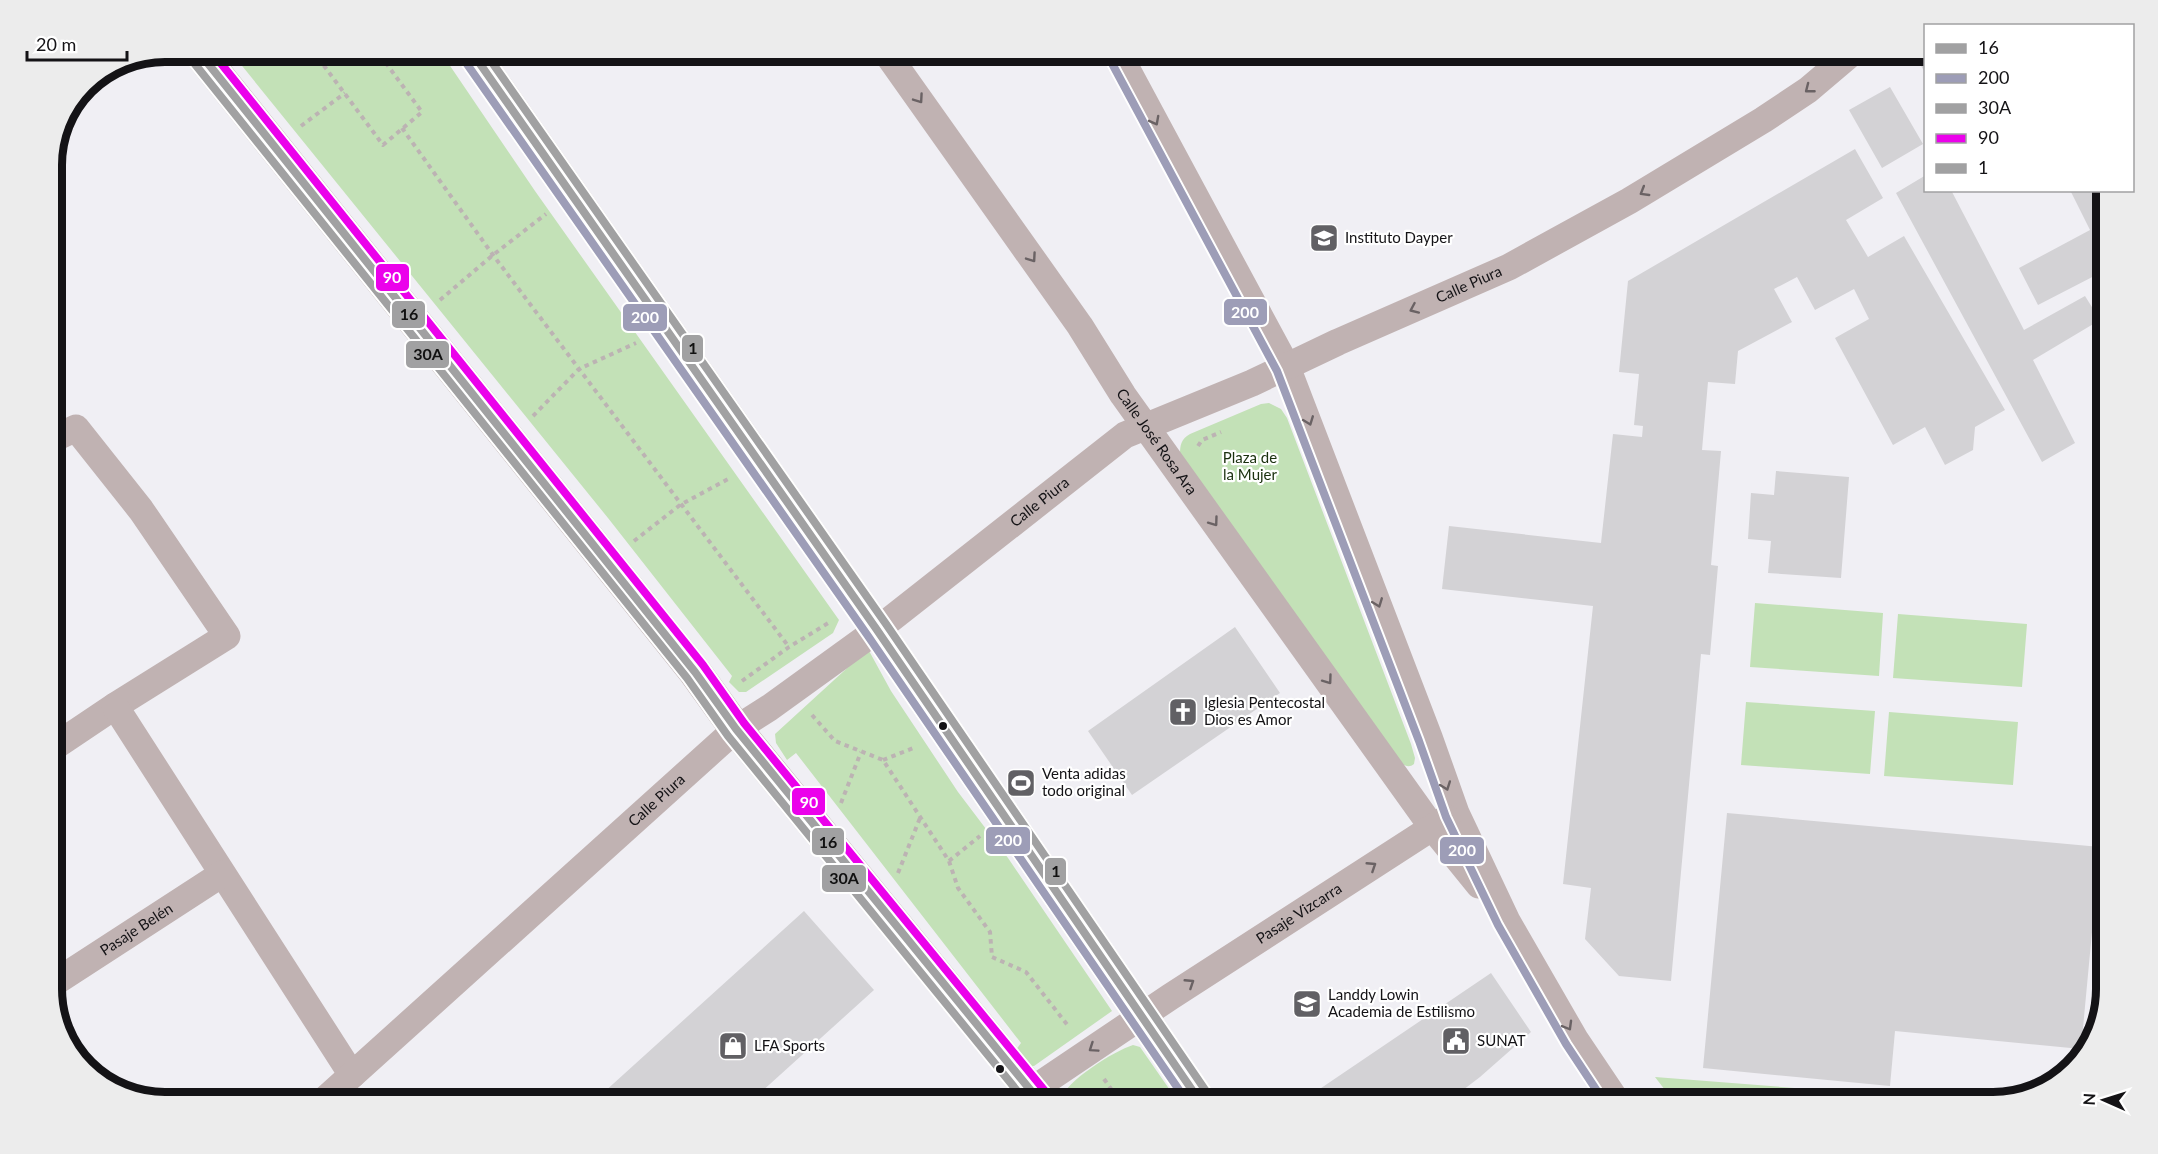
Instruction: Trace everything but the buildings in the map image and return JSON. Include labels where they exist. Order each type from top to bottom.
[{"type":"street","points":[[207,62],[680,654],[736,729],[1033,1092]]},
{"type":"street","points":[[479,62],[877,630],[1194,1092]]},
{"type":"street","name":"Calle José Rosa Ara","points":[[893,62],[1080,326],[1123,395],[1432,827],[1507,921]]},
{"type":"street","points":[[1123,62],[1287,367],[1336,491],[1456,813],[1507,921],[1575,1039],[1611,1092]]},
{"type":"street","name":"Calle Piura","points":[[333,1092],[736,729],[877,630],[1125,435],[1252,383],[1338,342],[1509,267],[1629,201],[1763,120],[1808,90],[1841,62]]},
{"type":"street","points":[[62,435],[76,428],[141,510],[227,636],[62,742]]},
{"type":"street","points":[[115,706],[352,1075]]},
{"type":"street","name":"Pasaje Vizcarra","points":[[1043,1092],[1141,1016],[1456,813]]},
{"type":"street","name":"Pasaje Belén","points":[[62,978],[222,874]]},
{"type":"path","points":[[322,62],[383,145],[422,112],[385,62]]},
{"type":"path","points":[[300,127],[345,93]]},
{"type":"path","points":[[402,128],[493,255],[789,647]]},
{"type":"path","points":[[440,301],[493,255],[547,214]]},
{"type":"path","points":[[533,416],[579,369],[636,343]]},
{"type":"path","points":[[1195,450],[1202,440],[1223,431]]},
{"type":"path","points":[[633,542],[680,505],[730,478]]},
{"type":"path","points":[[735,687],[789,647],[837,617]]},
{"type":"path","points":[[810,712],[835,741],[883,760],[949,861],[958,888],[990,932],[992,957],[1026,972],[1069,1027]]},
{"type":"path","points":[[883,760],[917,747]]},
{"type":"path","points":[[841,803],[861,752]]},
{"type":"path","points":[[898,873],[920,818]]},
{"type":"path","points":[[949,861],[980,836]]},
{"type":"path","points":[[1103,1077],[1113,1092]]},
{"type":"green space","points":[[239,62],[447,62],[535,191],[839,620],[833,633],[746,692],[739,692],[729,682],[732,676],[608,518]]},
{"type":"green space","name":"Plaza de la Mujer","points":[[1269,403],[1281,409],[1287,418],[1411,744],[1415,758],[1411,766],[1400,763],[1180,455],[1182,443],[1190,434],[1261,404]]},
{"type":"green space","points":[[1755,603],[1883,613],[1879,676],[1750,667]]},
{"type":"green space","points":[[1898,614],[2027,624],[2022,687],[1893,678]]},
{"type":"green space","points":[[868,649],[891,691],[958,792],[1008,858],[1112,1011],[1034,1066],[1029,1066],[1015,1051],[1021,1043],[796,753],[787,760],[776,743],[775,734]]},
{"type":"green space","points":[[1746,702],[1875,711],[1870,774],[1741,765]]},
{"type":"green space","points":[[1889,712],[2018,722],[2013,785],[1884,776]]},
{"type":"green space","points":[[1133,1045],[1140,1047],[1171,1092],[1064,1092],[1081,1076],[1114,1053]]},
{"type":"green space","points":[[1655,1077],[1833,1091],[1833,1092],[1667,1092]]},
{"type":"transit line","name":"30A","points":[[193,62],[687,678],[728,736],[1018,1092]]},
{"type":"transit line","name":"16","points":[[207,62],[695,672],[736,729],[1032,1092]]},
{"type":"transit line","name":"90","points":[[220,62],[703,665],[744,723],[1046,1092]]},
{"type":"transit line","name":"200","points":[[466,62],[868,636],[1180,1092]]},
{"type":"transit line","name":"16","points":[[479,62],[877,630],[1193,1092]]},
{"type":"transit line","name":"1","points":[[492,62],[886,624],[1207,1092]]},
{"type":"transit line","name":"200","points":[[1111,62],[1277,371],[1446,817],[1498,925],[1566,1044],[1598,1092]]},
{"type":"place","name":"Instituto Dayper","points":[[1324,238]]},
{"type":"place","name":"Iglesia Pentecostal Dios es Amor","points":[[1183,712]]},
{"type":"place","name":"Venta adidas todo original","points":[[1021,783]]},
{"type":"place","name":"Landdy Lowin Academia de Estilismo","points":[[1307,1004]]},
{"type":"place","name":"SUNAT","points":[[1456,1041]]},
{"type":"place","name":"LFA Sports","points":[[733,1046]]}]
